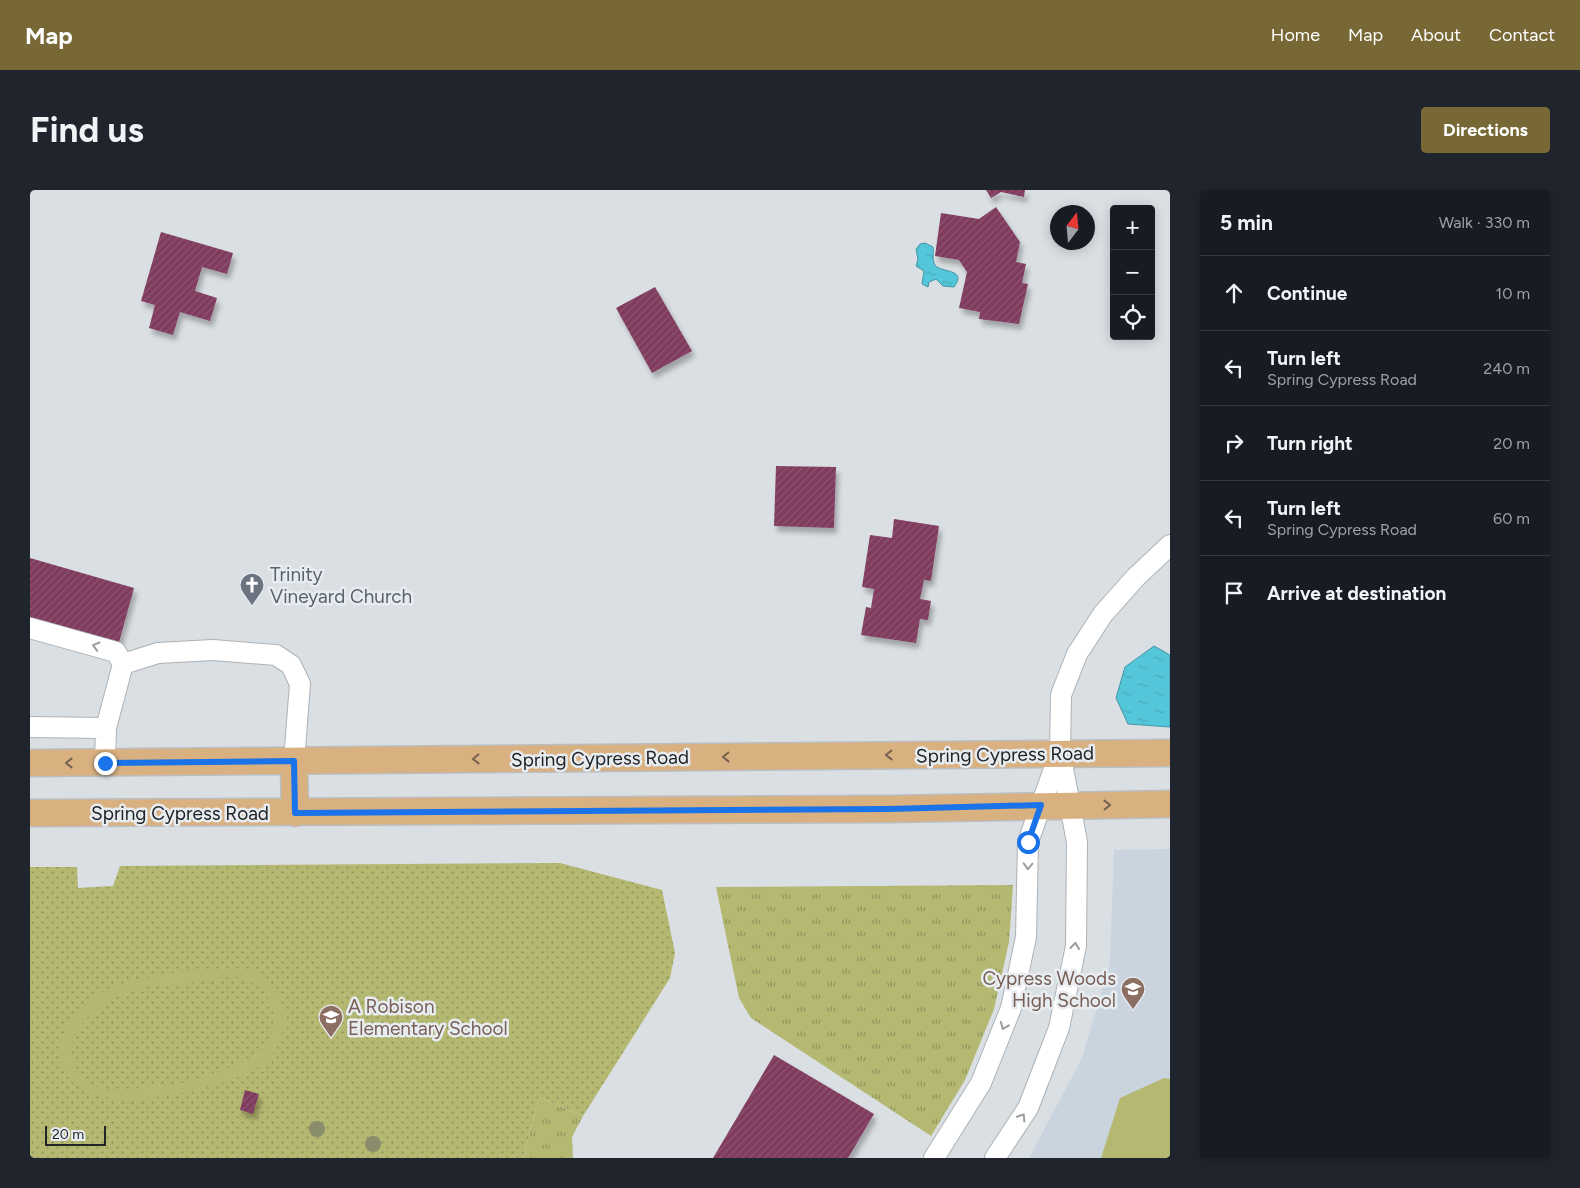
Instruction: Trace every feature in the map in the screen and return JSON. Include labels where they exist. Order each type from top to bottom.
[{"type":"main road","name":"Spring Cypress Road","points":[[30,763],[1170,753]]},
{"type":"main road","points":[[294,761],[295,813]]},
{"type":"main road","name":"Spring Cypress Road","points":[[30,813],[888,809],[1170,804]]},
{"type":"street","points":[[995,1158],[1028,1108],[1059,1028],[1076,946],[1077,842],[1060,753],[1061,695],[1076,654],[1103,614],[1136,577],[1170,545]]},
{"type":"street","points":[[30,628],[116,652],[123,664],[106,728],[105,763]]},
{"type":"street","points":[[123,664],[158,653],[213,650],[276,655],[291,665],[300,684],[294,761]]},
{"type":"street","points":[[30,727],[106,728]]},
{"type":"street","points":[[934,1158],[981,1083],[1011,1008],[1026,936],[1028,842],[1060,753]]},
{"type":"shaded area","name":"Cypress Woods High School","points":[[1170,849],[1170,1158],[1029,1158],[1082,1058],[1110,963],[1114,850]]},
{"type":"green space","name":"A Robison Elementary School","points":[[560,863],[662,890],[675,953],[670,978],[583,1116],[539,1097],[523,1158],[30,1158],[30,867],[77,867],[78,888],[113,886],[120,866]]},
{"type":"green space","points":[[1013,885],[1009,942],[994,1009],[965,1080],[931,1136],[751,1018],[739,998],[716,887]]},
{"type":"green space","points":[[216,969],[238,969],[257,973],[273,986],[279,995],[284,1016],[284,1027],[278,1045],[271,1056],[261,1065],[233,1079],[214,1085],[193,1091],[152,1098],[108,1098],[76,1085],[68,1077],[61,1062],[61,1045],[69,1023],[83,1006],[102,993],[147,977]],"holes":[[[234,976],[260,985],[271,1003],[274,1014],[271,1037],[256,1056],[208,1076],[182,1083],[114,1091],[93,1086],[76,1071],[71,1050],[77,1029],[88,1017],[115,997],[149,986],[184,984]]]},
{"type":"green space","points":[[1164,1078],[1170,1079],[1170,1158],[1101,1158],[1120,1098]]},
{"type":"green space","points":[[539,1097],[583,1116],[572,1137],[573,1158],[523,1158]]},
{"type":"water","points":[[925,243],[933,247],[933,261],[936,266],[958,276],[958,281],[954,287],[943,286],[936,279],[929,282],[928,287],[922,284],[924,271],[916,266],[918,259],[916,249],[920,244]]},
{"type":"water","points":[[1154,646],[1170,655],[1170,727],[1128,724],[1116,698],[1125,667]]},
{"type":"building","points":[[986,190],[1025,190],[1024,197],[1001,192],[991,198]]},
{"type":"building","points":[[996,207],[1020,242],[1016,262],[1026,264],[1022,283],[1028,284],[1019,324],[979,319],[980,312],[959,308],[967,272],[959,260],[935,256],[941,213],[979,219]]},
{"type":"building","points":[[161,232],[233,253],[227,274],[202,267],[195,291],[217,298],[210,321],[180,312],[173,335],[149,328],[155,305],[141,301]]},
{"type":"building","points":[[655,287],[692,351],[652,373],[616,308]]},
{"type":"building","points":[[776,466],[836,467],[834,528],[774,526]]},
{"type":"building","points":[[894,519],[939,526],[931,581],[924,580],[920,599],[931,601],[928,620],[920,619],[916,643],[861,635],[866,607],[871,608],[874,589],[862,587],[870,535],[892,538]]},
{"type":"building","points":[[30,558],[134,588],[118,646],[30,620]]},
{"type":"building","points":[[774,1055],[874,1114],[848,1158],[713,1158]]},
{"type":"building","points":[[245,1090],[259,1094],[253,1114],[240,1110]]},
{"type":"place","name":"Trinity Vineyard Church","points":[[252,606]]},
{"type":"place","name":"Cypress Woods High School","points":[[1133,1010]]},
{"type":"place","name":"A Robison Elementary School","points":[[331,1038]]},
{"type":"route","points":[[105,763],[294,761],[295,813],[888,809],[1041,805],[1028,842]]}]
